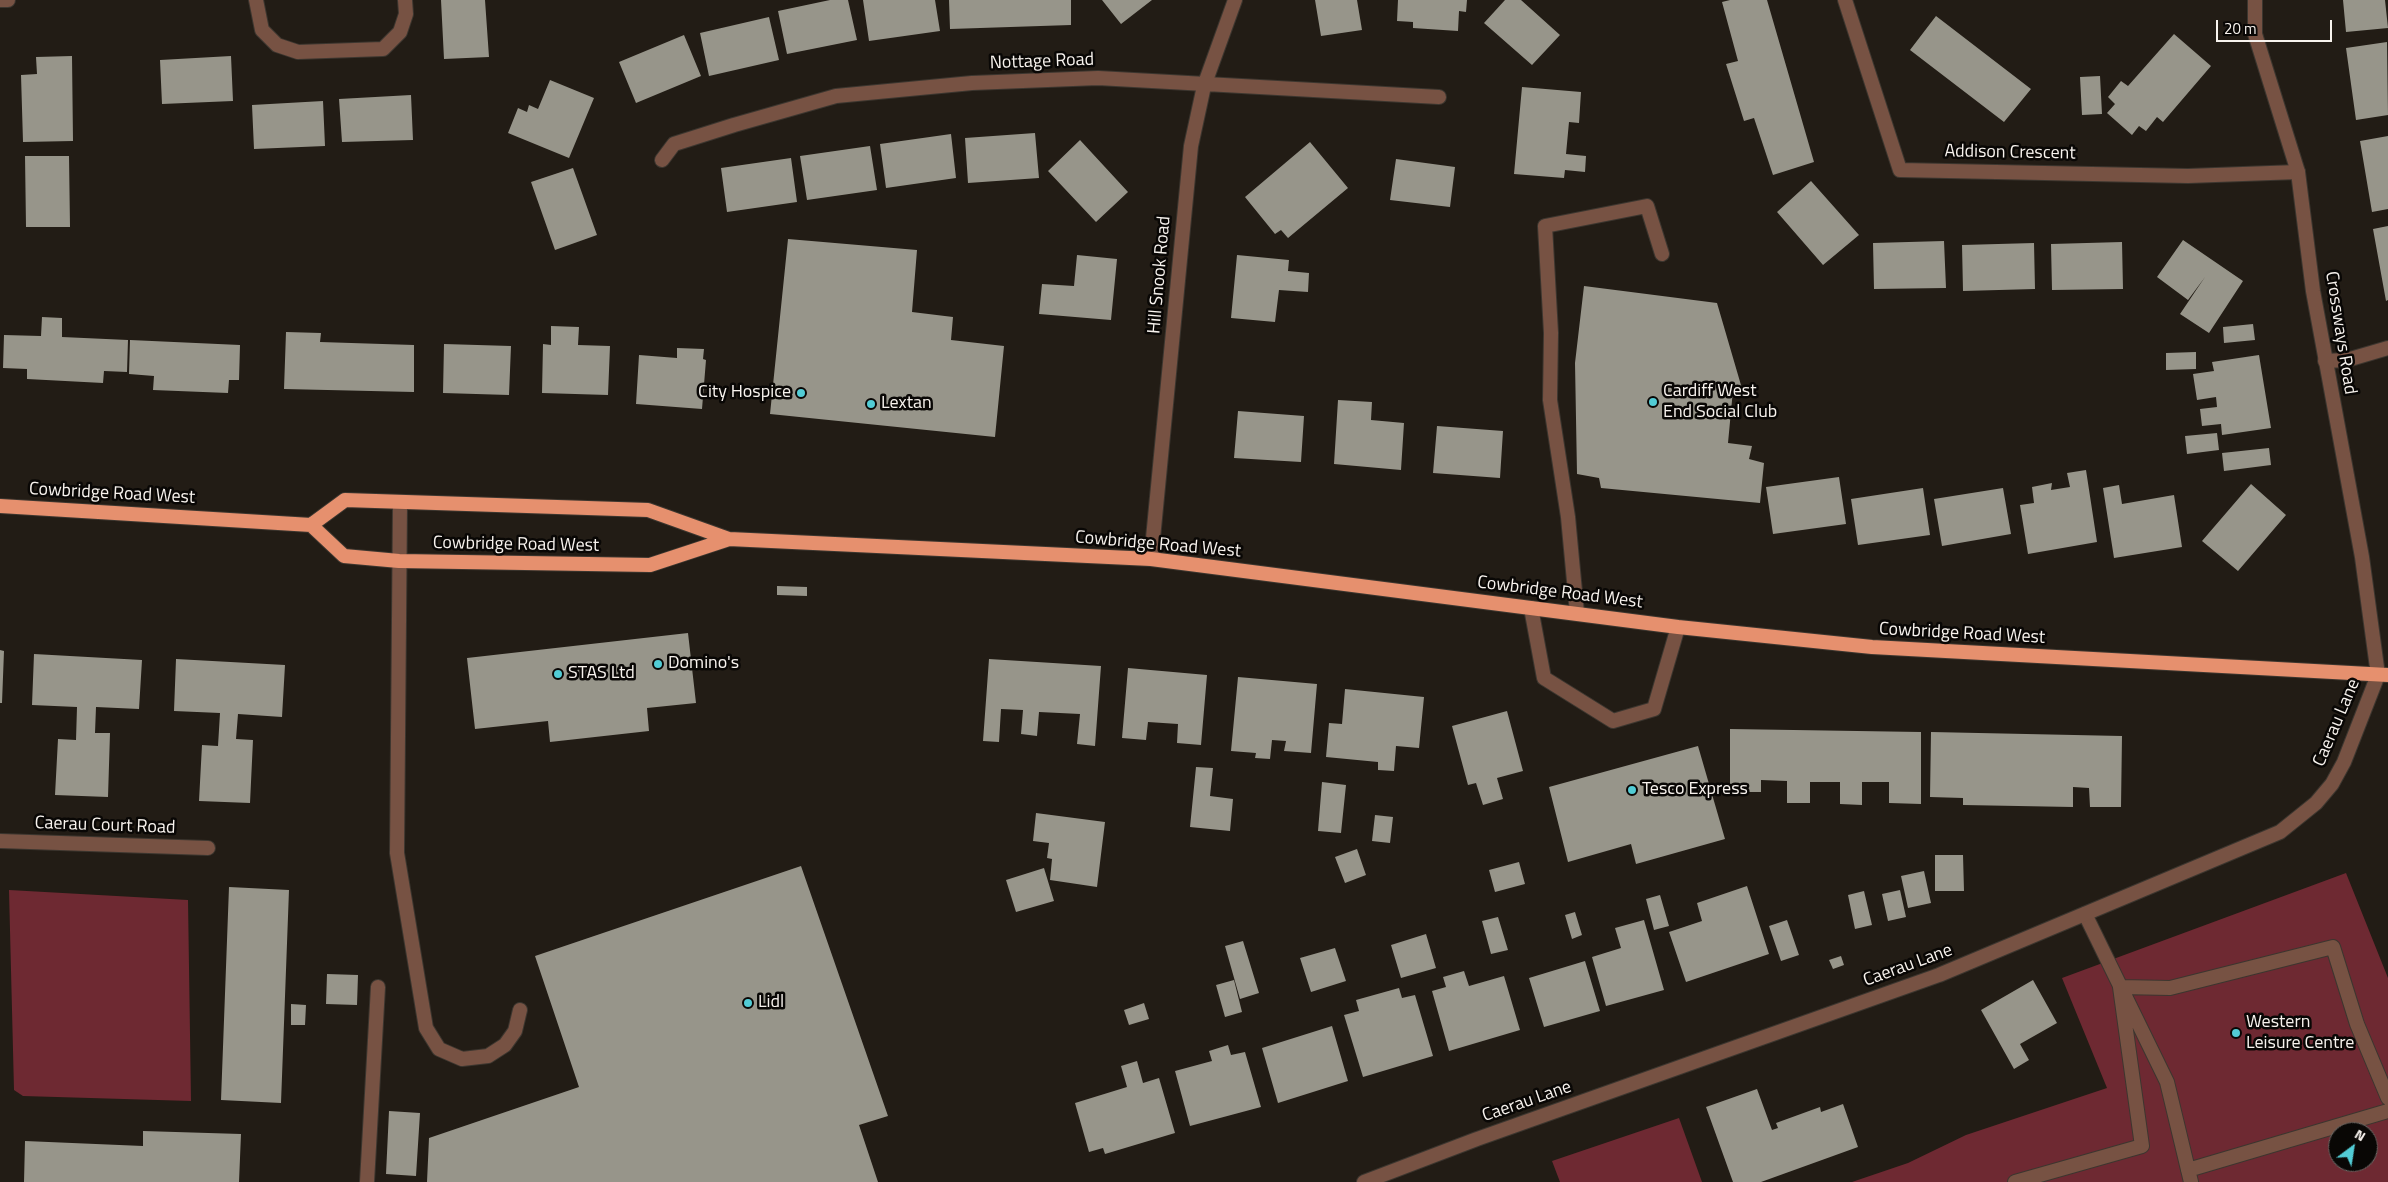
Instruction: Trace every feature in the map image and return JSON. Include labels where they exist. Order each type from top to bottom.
[{"type":"highway","name":"Cowbridge Road West","points":[[311,525],[345,500],[648,510],[729,539],[1152,560],[1678,627],[1872,647],[2383,675]]},
{"type":"highway","name":"Cowbridge Road West","points":[[0,506],[311,525],[344,556],[399,561],[650,565],[729,539]]},
{"type":"street","points":[[0,0],[8,0]]},
{"type":"street","points":[[256,0],[262,30],[277,45],[298,52],[383,49],[400,32],[406,14],[405,0]]},
{"type":"street","name":"Hill Snook Road","points":[[1152,560],[1191,146],[1204,86],[1235,0]]},
{"type":"street","name":"Addison Crescent","points":[[1845,0],[1900,170],[2188,176],[2298,172]]},
{"type":"street","name":"Crossways Road","points":[[2255,0],[2255,34],[2298,172],[2325,361],[2383,675]]},
{"type":"street","name":"Nottage Road","points":[[662,160],[674,144],[836,96],[972,83],[1098,78],[1204,86],[1438,97]]},
{"type":"street","points":[[1577,614],[1568,516],[1550,400],[1551,333],[1545,226],[1647,206],[1662,254]]},
{"type":"street","points":[[2325,361],[2347,360],[2388,348]]},
{"type":"street","points":[[400,503],[397,853],[426,1028],[438,1049],[462,1059],[488,1056],[505,1044],[515,1031],[520,1010]]},
{"type":"street","points":[[1531,608],[1544,678],[1613,721],[1654,709],[1678,627]]},
{"type":"street","name":"Caerau Lane","points":[[1364,1182],[1477,1139],[1939,976],[2280,832],[2316,803],[2332,784],[2344,762],[2383,675]]},
{"type":"street","name":"Caerau Court Road","points":[[0,841],[208,848]]},
{"type":"street","points":[[2085,914],[2167,1082],[2190,1176],[2388,1110]]},
{"type":"street","points":[[2120,987],[2170,988],[2333,947],[2357,1024],[2388,1098]]},
{"type":"street","points":[[2015,1182],[2142,1146],[2120,987]]},
{"type":"street","points":[[367,1182],[378,988]]},
{"type":"shaded area","name":"Western Leisure Centre","points":[[2346,873],[2388,978],[2388,1182],[1852,1182],[1908,1163],[1966,1135],[2107,1088],[2062,978]]},
{"type":"shaded area","points":[[9,890],[188,900],[191,1101],[23,1096],[14,1090]]},
{"type":"shaded area","points":[[1679,1118],[1702,1182],[1560,1182],[1552,1161]]},
{"type":"building","points":[[441,0],[485,0],[489,57],[444,59]]},
{"type":"building","points":[[830,0],[848,0],[857,40],[787,54],[778,11]]},
{"type":"building","points":[[863,0],[935,0],[940,31],[869,41]]},
{"type":"building","points":[[949,0],[1071,0],[1071,25],[950,29]]},
{"type":"building","points":[[1102,0],[1152,0],[1121,24]]},
{"type":"building","points":[[1315,0],[1357,0],[1362,30],[1321,36]]},
{"type":"building","points":[[1398,0],[1467,0],[1466,12],[1459,11],[1458,31],[1413,28],[1413,22],[1397,21]]},
{"type":"building","points":[[1505,0],[1521,0],[1560,35],[1532,65],[1484,23]]},
{"type":"building","points":[[1730,0],[1767,0],[1814,162],[1773,175],[1754,118],[1744,121],[1726,64],[1738,61],[1722,2]]},
{"type":"building","points":[[2343,0],[2385,0],[2388,28],[2346,32]]},
{"type":"building","points":[[1936,16],[2031,89],[2004,122],[1910,50]]},
{"type":"building","points":[[769,17],[779,60],[709,76],[700,33]]},
{"type":"building","points":[[2174,34],[2211,66],[2163,122],[2157,117],[2146,131],[2139,126],[2132,135],[2107,113],[2115,104],[2108,97],[2121,81],[2128,86]]},
{"type":"building","points":[[684,35],[701,76],[636,103],[619,62]]},
{"type":"building","points":[[2387,42],[2388,115],[2356,120],[2346,48]]},
{"type":"building","points":[[72,56],[73,141],[23,142],[21,75],[37,74],[36,57]]},
{"type":"building","points":[[231,56],[233,101],[162,104],[160,60]]},
{"type":"building","points":[[2100,76],[2102,114],[2082,115],[2080,77]]},
{"type":"building","points":[[550,80],[594,98],[569,158],[508,133],[518,108],[527,112],[529,105],[538,109]]},
{"type":"building","points":[[1522,87],[1581,92],[1579,123],[1569,122],[1566,154],[1586,156],[1585,172],[1565,170],[1564,178],[1514,174]]},
{"type":"building","points":[[411,95],[413,140],[342,142],[339,99]]},
{"type":"building","points":[[323,101],[325,146],[254,149],[252,105]]},
{"type":"building","points":[[1035,133],[1039,178],[968,183],[965,138]]},
{"type":"building","points":[[951,134],[956,178],[886,188],[880,144]]},
{"type":"building","points":[[2388,136],[2388,209],[2372,212],[2360,141]]},
{"type":"building","points":[[1080,140],[1128,192],[1096,222],[1048,171]]},
{"type":"building","points":[[1310,142],[1348,188],[1288,238],[1281,230],[1275,234],[1245,197]]},
{"type":"building","points":[[870,146],[877,190],[807,200],[800,156]]},
{"type":"building","points":[[25,156],[69,156],[70,227],[26,227]]},
{"type":"building","points":[[791,158],[797,202],[727,212],[721,168]]},
{"type":"building","points":[[1396,159],[1455,167],[1450,207],[1390,200]]},
{"type":"building","points":[[573,168],[597,235],[555,250],[531,182]]},
{"type":"building","points":[[1811,181],[1859,235],[1823,265],[1777,212]]},
{"type":"building","points":[[2388,226],[2388,300],[2386,301],[2373,229]]},
{"type":"building","points":[[788,239],[917,250],[912,312],[953,317],[951,340],[1004,346],[995,437],[770,414]]},
{"type":"building","points":[[2183,240],[2243,281],[2209,333],[2180,314],[2205,277],[2188,300],[2157,277]]},
{"type":"building","points":[[1944,241],[1946,288],[1874,289],[1873,243]]},
{"type":"building","points":[[2122,242],[2123,289],[2052,290],[2051,244]]},
{"type":"building","points":[[2034,243],[2035,289],[1963,291],[1962,245]]},
{"type":"building","points":[[1077,255],[1117,259],[1111,320],[1039,314],[1042,284],[1074,286]]},
{"type":"building","points":[[1237,255],[1289,260],[1288,271],[1309,273],[1308,292],[1279,290],[1275,322],[1231,318]]},
{"type":"building","name":"Cardiff West End Social Club","points":[[1584,286],[1717,303],[1743,392],[1733,390],[1728,443],[1752,446],[1749,459],[1764,463],[1760,503],[1601,488],[1599,478],[1577,474],[1575,363]]},
{"type":"building","points":[[42,317],[62,318],[62,337],[128,340],[127,372],[104,371],[103,383],[27,379],[27,369],[3,368],[4,335],[41,336]]},
{"type":"building","points":[[2253,324],[2255,340],[2224,343],[2223,327]]},
{"type":"building","points":[[551,326],[579,327],[578,345],[610,346],[608,395],[542,393],[543,344],[551,345]]},
{"type":"building","points":[[286,332],[321,333],[320,342],[414,345],[414,392],[284,389]]},
{"type":"building","points":[[130,340],[240,345],[239,380],[229,380],[228,393],[153,390],[154,376],[129,374]]},
{"type":"building","points":[[444,344],[511,346],[509,395],[443,393]]},
{"type":"building","points":[[677,348],[704,349],[703,359],[706,360],[702,409],[636,404],[639,355],[677,358]]},
{"type":"building","points":[[2196,352],[2196,369],[2166,370],[2166,353]]},
{"type":"building","points":[[2259,355],[2271,428],[2222,435],[2221,424],[2202,426],[2200,409],[2217,407],[2216,397],[2197,400],[2193,374],[2214,371],[2212,362]]},
{"type":"building","points":[[1338,400],[1372,402],[1371,420],[1404,423],[1401,470],[1334,464]]},
{"type":"building","points":[[1238,411],[1304,416],[1301,462],[1234,458]]},
{"type":"building","points":[[1437,426],[1503,431],[1500,478],[1433,473]]},
{"type":"building","points":[[2217,433],[2219,450],[2187,454],[2185,436]]},
{"type":"building","points":[[2269,448],[2271,465],[2224,471],[2222,453]]},
{"type":"building","points":[[2086,470],[2097,542],[2028,554],[2020,505],[2034,503],[2032,487],[2052,483],[2051,490],[2070,487],[2067,473]]},
{"type":"building","points":[[1839,477],[1846,524],[1773,534],[1766,487]]},
{"type":"building","points":[[2251,484],[2286,515],[2238,571],[2202,541]]},
{"type":"building","points":[[2119,485],[2122,504],[2174,495],[2182,547],[2114,558],[2103,488]]},
{"type":"building","points":[[1923,488],[1930,535],[1858,545],[1851,499]]},
{"type":"building","points":[[2003,488],[2011,534],[1942,546],[1934,499]]},
{"type":"building","points":[[777,586],[807,587],[807,596],[777,595]]},
{"type":"building","points":[[688,633],[696,703],[647,708],[649,731],[550,742],[548,721],[475,729],[467,658]]},
{"type":"building","points":[[0,650],[4,651],[2,703],[0,703]]},
{"type":"building","points":[[34,654],[142,660],[139,709],[96,707],[95,733],[110,733],[108,797],[55,795],[58,739],[76,740],[77,707],[32,705]]},
{"type":"building","points":[[176,659],[285,665],[282,717],[238,714],[236,739],[253,740],[250,803],[199,801],[202,745],[218,746],[220,713],[174,711]]},
{"type":"building","points":[[989,659],[1101,666],[1095,746],[1077,744],[1080,714],[1039,712],[1037,736],[1021,734],[1023,710],[1001,709],[999,742],[983,741]]},
{"type":"building","points":[[1128,668],[1207,675],[1201,745],[1177,743],[1178,724],[1148,722],[1146,740],[1122,738]]},
{"type":"building","points":[[1238,677],[1317,684],[1311,753],[1284,751],[1286,741],[1272,740],[1270,759],[1255,758],[1256,753],[1231,751]]},
{"type":"building","points":[[1345,689],[1424,697],[1419,748],[1396,746],[1394,771],[1378,770],[1378,762],[1326,757],[1329,723],[1342,724]]},
{"type":"building","points":[[1507,711],[1523,771],[1497,778],[1503,799],[1483,805],[1476,783],[1468,785],[1452,726]]},
{"type":"building","points":[[1730,729],[1921,732],[1921,804],[1889,803],[1889,782],[1862,782],[1862,805],[1840,804],[1840,782],[1810,782],[1810,803],[1787,803],[1787,781],[1761,780],[1761,792],[1745,792],[1745,787],[1730,787]]},
{"type":"building","points":[[1931,732],[2122,736],[2121,807],[2090,807],[2089,788],[2073,787],[2073,807],[1963,805],[1963,798],[1930,797]]},
{"type":"building","points":[[1698,746],[1725,839],[1636,864],[1631,844],[1568,862],[1549,787]]},
{"type":"building","points":[[1196,767],[1213,768],[1210,796],[1233,799],[1230,831],[1190,827]]},
{"type":"building","points":[[1322,782],[1346,785],[1341,833],[1318,831]]},
{"type":"building","points":[[1036,813],[1105,822],[1097,887],[1050,880],[1052,859],[1047,858],[1049,843],[1033,841]]},
{"type":"building","points":[[1375,815],[1393,817],[1390,843],[1372,841]]},
{"type":"building","points":[[1357,849],[1366,875],[1345,883],[1335,857]]},
{"type":"building","points":[[1935,855],[1963,855],[1964,891],[1935,891]]},
{"type":"building","points":[[1519,862],[1525,884],[1495,892],[1489,870]]},
{"type":"building","points":[[801,866],[888,1116],[859,1125],[878,1182],[427,1182],[429,1138],[579,1087],[535,956]]},
{"type":"building","points":[[1044,868],[1054,901],[1016,912],[1006,880]]},
{"type":"building","points":[[1924,871],[1931,903],[1908,908],[1901,876]]},
{"type":"building","points":[[1747,886],[1769,954],[1686,982],[1669,932],[1702,921],[1697,903]]},
{"type":"building","points":[[229,887],[289,890],[281,1103],[221,1100]]},
{"type":"building","points":[[1900,890],[1906,917],[1888,921],[1882,894]]},
{"type":"building","points":[[1864,891],[1872,925],[1855,929],[1848,895]]},
{"type":"building","points":[[1660,895],[1669,926],[1654,930],[1646,899]]},
{"type":"building","points":[[1575,912],[1582,935],[1572,939],[1565,915]]},
{"type":"building","points":[[1498,917],[1508,950],[1491,954],[1482,921]]},
{"type":"building","points":[[1644,920],[1664,990],[1606,1006],[1592,957],[1621,948],[1615,928]]},
{"type":"building","points":[[1787,920],[1799,955],[1781,961],[1769,926]]},
{"type":"building","points":[[1426,934],[1436,968],[1401,978],[1391,945]]},
{"type":"building","points":[[1243,941],[1259,993],[1240,999],[1225,946]]},
{"type":"building","points":[[1335,948],[1346,981],[1311,992],[1300,958]]},
{"type":"building","points":[[1841,956],[1844,965],[1833,969],[1829,960]]},
{"type":"building","points":[[1585,961],[1600,1011],[1544,1027],[1529,978]]},
{"type":"building","points":[[1464,971],[1469,986],[1504,976],[1520,1030],[1449,1051],[1432,991],[1446,987],[1443,977]]},
{"type":"building","points":[[327,974],[358,975],[357,1005],[326,1004]]},
{"type":"building","points":[[1234,980],[1242,1012],[1225,1017],[1216,985]]},
{"type":"building","points":[[2033,980],[2057,1023],[2020,1044],[2029,1060],[2014,1069],[1981,1010]]},
{"type":"building","points":[[1399,988],[1402,998],[1415,995],[1433,1056],[1363,1077],[1344,1015],[1359,1011],[1356,1000]]},
{"type":"building","points":[[1144,1003],[1149,1019],[1129,1025],[1124,1010]]},
{"type":"building","points":[[291,1004],[306,1005],[305,1025],[291,1025]]},
{"type":"building","points":[[1332,1026],[1348,1081],[1278,1103],[1262,1048]]},
{"type":"building","points":[[1228,1045],[1231,1055],[1245,1052],[1261,1107],[1190,1126],[1175,1071],[1212,1061],[1209,1051]]},
{"type":"building","points":[[1137,1061],[1143,1083],[1159,1078],[1175,1133],[1105,1154],[1103,1148],[1089,1152],[1075,1103],[1127,1087],[1121,1066]]},
{"type":"building","points":[[1757,1089],[1772,1130],[1778,1128],[1776,1123],[1820,1107],[1821,1112],[1843,1104],[1858,1147],[1761,1182],[1733,1182],[1706,1107]]},
{"type":"building","points":[[389,1111],[420,1113],[416,1176],[386,1174]]},
{"type":"building","points":[[143,1131],[241,1134],[239,1182],[24,1182],[25,1141],[143,1146]]},
{"type":"place","name":"City Hospice","points":[[801,393]]},
{"type":"place","name":"Cardiff West End Social Club","points":[[1653,402]]},
{"type":"place","name":"Lextan","points":[[871,404]]},
{"type":"place","name":"Domino's","points":[[658,664]]},
{"type":"place","name":"STAS Ltd","points":[[558,674]]},
{"type":"place","name":"Tesco Express","points":[[1632,790]]},
{"type":"place","name":"Lidl","points":[[748,1003]]},
{"type":"place","name":"Western Leisure Centre","points":[[2236,1033]]}]
